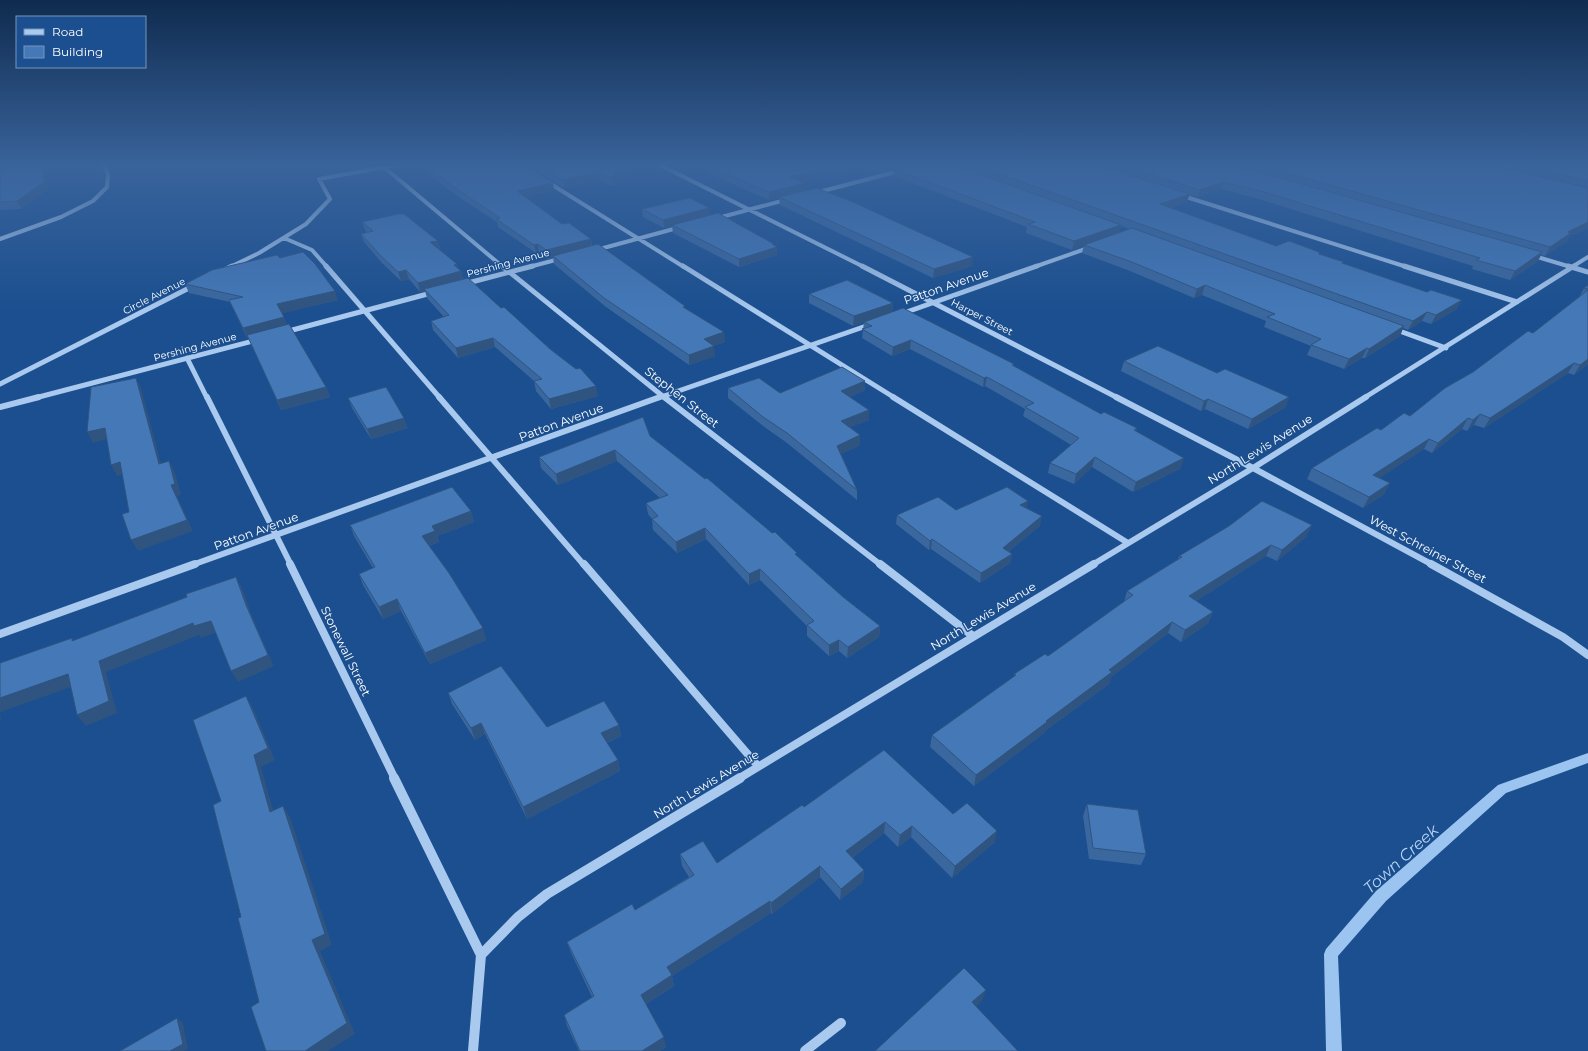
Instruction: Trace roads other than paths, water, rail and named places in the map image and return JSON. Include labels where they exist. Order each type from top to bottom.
[{"type":"street","points":[[0,239],[61,218],[70,213]]},
{"type":"street","points":[[224,270],[284,238],[306,224],[317,213]]},
{"type":"street","name":"Stephen Street","points":[[439,213],[509,272],[663,396],[973,636]]},
{"type":"street","points":[[597,213],[1128,543]]},
{"type":"street","points":[[705,221],[737,213]]},
{"type":"street","name":"Harper Street","points":[[755,213],[934,302],[1253,468]]},
{"type":"street","points":[[1235,213],[1517,302]]},
{"type":"street","points":[[593,250],[690,225]]},
{"type":"street","points":[[284,238],[312,250],[490,458],[758,766]]},
{"type":"street","name":"Patton Avenue","points":[[898,315],[1100,243]]},
{"type":"street","points":[[1527,254],[1588,272]]},
{"type":"street","name":"Pershing Avenue","points":[[456,287],[570,256]]},
{"type":"street","name":"North Lewis Avenue","points":[[481,955],[518,917],[547,894],[1253,468],[1446,348],[1588,257]]},
{"type":"street","name":"Circle Avenue","points":[[0,384],[203,281]]},
{"type":"street","points":[[280,334],[441,291]]},
{"type":"street","name":"Patton Avenue","points":[[0,634],[663,396],[876,323]]},
{"type":"street","points":[[1387,327],[1446,348]]},
{"type":"street","name":"Pershing Avenue","points":[[0,407],[264,338]]},
{"type":"street","name":"Stonewall Street","points":[[187,358],[276,535],[481,955]]},
{"type":"street","name":"West Schreiner Street","points":[[1253,468],[1563,637],[1587,654]]},
{"type":"street","points":[[473,1051],[481,955]]},
{"type":"street","points":[[805,1051],[841,1023]]},
{"type":"waterway","name":"Town Creek","points":[[1334,1051],[1331,954],[1381,896],[1502,789],[1588,758]]}]
